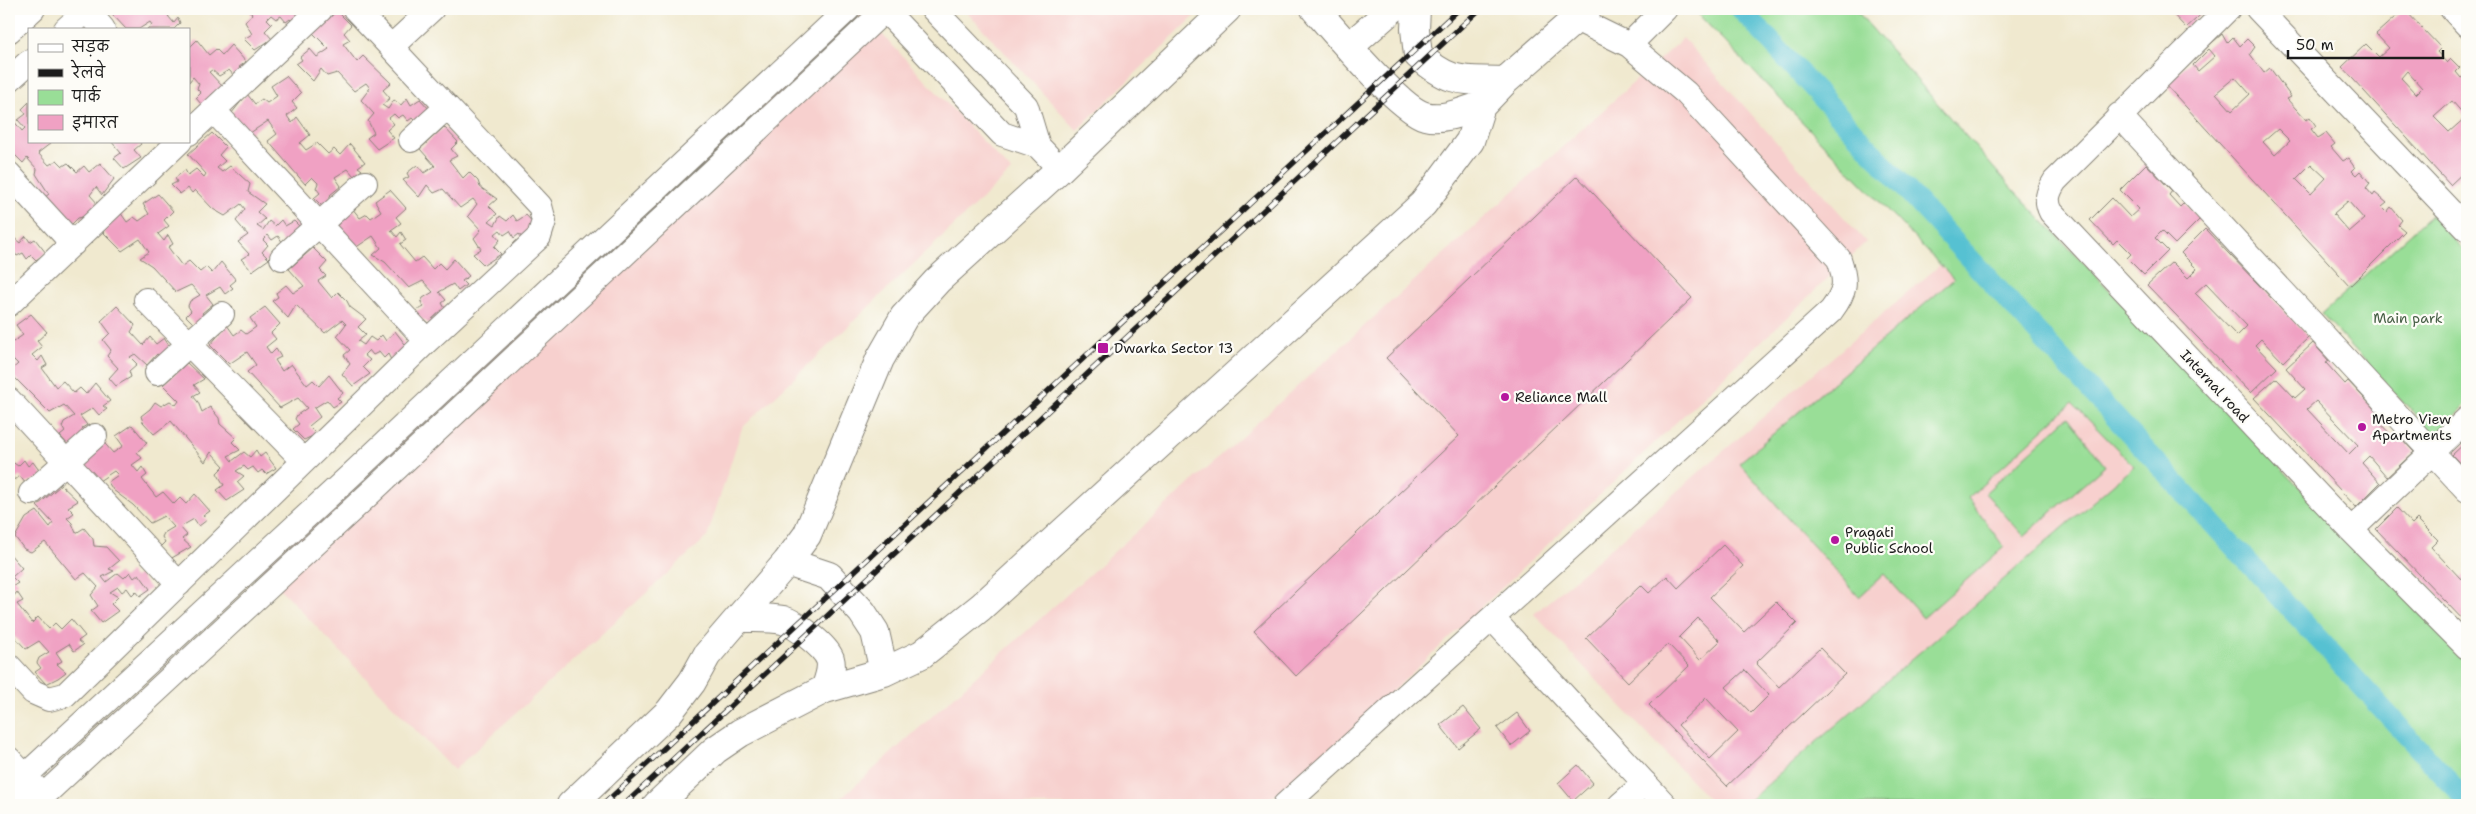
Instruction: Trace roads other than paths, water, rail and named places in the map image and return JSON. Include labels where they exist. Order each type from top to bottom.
[{"type":"street","points":[[9,31],[33,9]]},
{"type":"street","points":[[67,28],[87,9],[102,28]]},
{"type":"street","points":[[190,131],[214,111],[320,9]]},
{"type":"street","points":[[9,666],[33,692],[49,699],[65,695],[427,341],[539,237],[544,221],[540,206],[354,9]]},
{"type":"street","points":[[391,47],[432,9]]},
{"type":"street","points":[[17,782],[351,475],[848,9]]},
{"type":"street","points":[[9,759],[17,782],[39,802],[885,9],[1002,134],[1038,146]]},
{"type":"street","points":[[933,9],[1026,106],[1038,146],[1060,169]]},
{"type":"street","points":[[571,805],[669,712],[692,682],[707,655],[807,536],[880,359],[904,317],[937,281],[1060,169],[1227,9]]},
{"type":"street","points":[[1315,9],[1349,47],[1411,109],[1425,116],[1441,117],[1481,106]]},
{"type":"street","points":[[1349,47],[1392,9]]},
{"type":"street","points":[[1416,9],[1418,55],[1435,70],[1449,78],[1464,82],[1506,81]]},
{"type":"street","points":[[1629,45],[1665,9]]},
{"type":"street","name":"Internal road","points":[[2228,9],[2054,181],[2047,197],[2051,212],[2351,530],[2467,647]]},
{"type":"street","points":[[2258,9],[2467,229]]},
{"type":"street","points":[[2452,9],[2467,25]]},
{"type":"street","points":[[657,805],[715,750],[740,733],[825,690],[884,672],[922,654],[981,607],[1423,204],[1470,141],[1481,106],[1506,81],[1582,14],[1629,45],[1686,93],[1839,260],[1845,276],[1843,294],[1832,311],[1284,805]]},
{"type":"street","points":[[9,80],[28,63]]},
{"type":"street","points":[[411,140],[447,107]]},
{"type":"street","points":[[214,111],[427,341]]},
{"type":"street","points":[[2119,115],[2467,490]]},
{"type":"street","points":[[9,304],[178,142]]},
{"type":"street","points":[[9,174],[73,244]]},
{"type":"street","points":[[282,258],[365,183]]},
{"type":"street","points":[[146,300],[304,461]]},
{"type":"street","points":[[157,373],[222,314]]},
{"type":"street","points":[[9,400],[179,584]]},
{"type":"street","points":[[2351,530],[2430,452],[2467,419]]},
{"type":"street","points":[[32,493],[95,436]]},
{"type":"street","points":[[787,562],[829,576],[862,612],[876,632],[884,672]]},
{"type":"street","points":[[740,618],[784,621],[794,625],[825,650],[831,661],[830,675],[825,690]]},
{"type":"street","points":[[1492,618],[1665,805]]},
{"type":"street","points":[[1620,805],[1645,783]]},
{"type":"waterway","points":[[1741,9],[2467,801]]},
{"type":"railway","points":[[603,805],[1459,9]]},
{"type":"railway","points":[[624,805],[1480,9]]},
{"type":"place","name":"Dwarka Sector 13","points":[[1103,348]]},
{"type":"place","name":"Reliance Mall","points":[[1505,397]]},
{"type":"place","name":"Metro View Apartments","points":[[2362,427]]},
{"type":"place","name":"Pragati Public School","points":[[1835,540]]},
{"type":"park label","name":"Main park","points":[[2408,318]]}]
